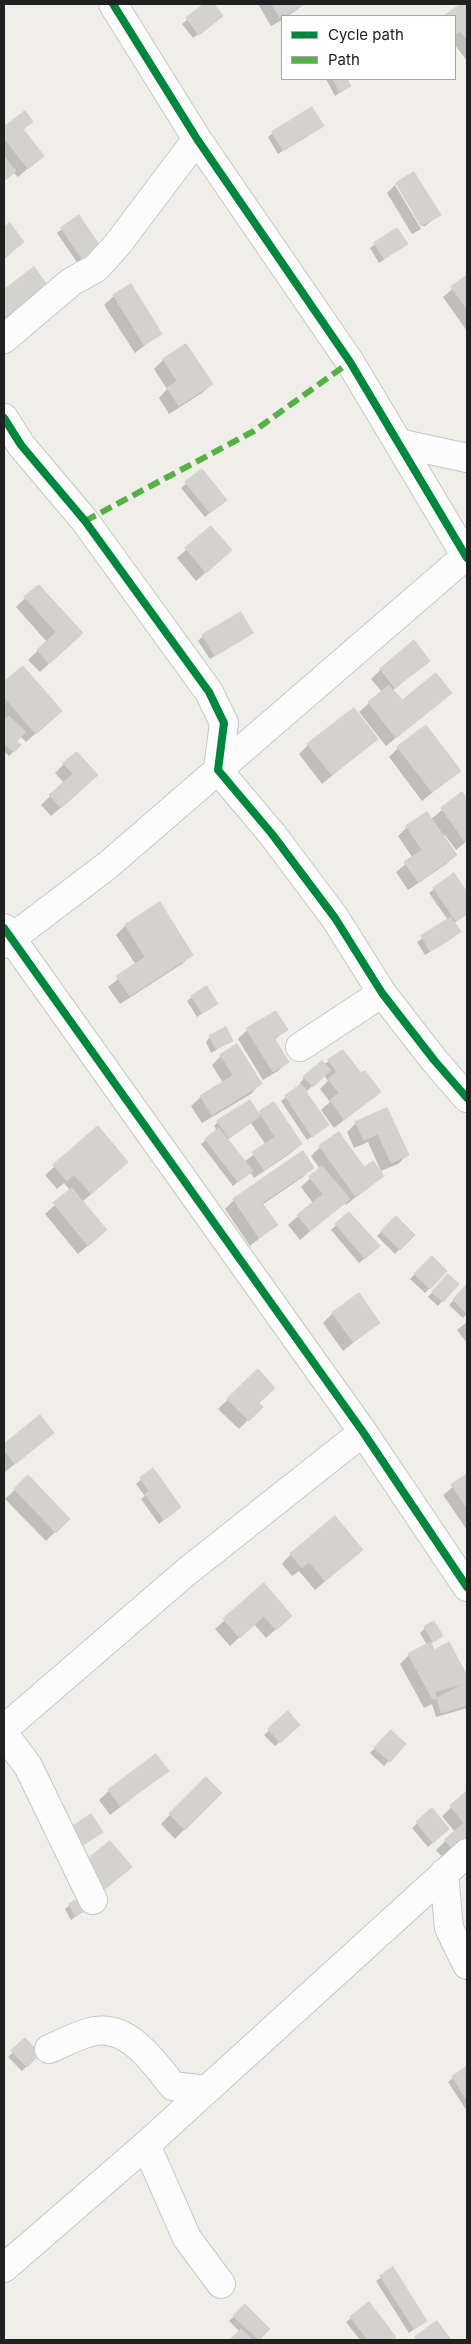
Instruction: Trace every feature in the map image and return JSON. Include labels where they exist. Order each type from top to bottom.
[{"type":"street","points":[[113,4],[197,140],[350,362],[467,556],[108,865],[6,937],[363,1432],[457,1556],[467,1587]]},
{"type":"street","points":[[4,339],[71,282],[96,268],[117,245],[197,140]]},
{"type":"street","points":[[4,418],[21,446],[85,521],[209,692],[224,722],[218,770],[272,834],[335,918],[382,994],[434,1060],[467,1098]]},
{"type":"street","points":[[398,443],[467,458]]},
{"type":"street","points":[[300,1047],[382,994]]},
{"type":"street","points":[[4,1728],[185,1574],[363,1432]]},
{"type":"street","points":[[4,1734],[28,1766],[93,1900]]},
{"type":"street","points":[[4,2268],[146,2145],[467,1853]]},
{"type":"street","points":[[444,1873],[448,1928],[467,1965]]},
{"type":"street","points":[[49,2049],[95,2031],[118,2031],[145,2053],[173,2086],[206,2090]]},
{"type":"street","points":[[146,2145],[187,2238],[221,2284]]},
{"type":"building","points":[[204,4],[214,4],[223,16],[199,35],[186,18]]},
{"type":"building","points":[[272,4],[305,4],[285,15],[281,15],[280,18]]},
{"type":"building","points":[[461,4],[467,4],[467,40],[460,31],[456,34],[456,15],[445,15]]},
{"type":"building","points":[[334,80],[348,80],[351,86],[340,92]]},
{"type":"building","points":[[312,107],[324,126],[283,151],[272,132]]},
{"type":"building","points":[[25,111],[33,122],[23,129],[44,156],[28,169],[4,138],[4,127]]},
{"type":"building","points":[[4,156],[16,171],[4,181]]},
{"type":"building","points":[[414,172],[441,215],[421,226],[396,183]]},
{"type":"building","points":[[79,215],[106,255],[88,268],[61,228]]},
{"type":"building","points":[[10,223],[24,242],[4,258],[4,227]]},
{"type":"building","points":[[397,228],[408,244],[384,259],[374,243]]},
{"type":"building","points":[[34,267],[48,286],[4,318],[4,290]]},
{"type":"building","points":[[467,275],[467,309],[451,287]]},
{"type":"building","points":[[131,284],[162,334],[144,345],[113,295]]},
{"type":"building","points":[[186,344],[213,384],[179,406],[167,388],[177,381],[163,359]]},
{"type":"building","points":[[202,469],[227,500],[210,513],[185,482]]},
{"type":"building","points":[[211,526],[232,550],[206,573],[185,548]]},
{"type":"building","points":[[39,585],[83,633],[49,664],[37,650],[56,632],[24,597]]},
{"type":"building","points":[[241,612],[253,633],[215,656],[202,635]]},
{"type":"building","points":[[414,640],[430,661],[395,688],[380,669]]},
{"type":"building","points":[[23,666],[62,711],[36,734],[4,697],[4,682]]},
{"type":"building","points":[[436,673],[452,693],[396,738],[368,702],[389,685],[402,700]]},
{"type":"building","points":[[354,708],[378,739],[332,775],[307,744]]},
{"type":"building","points":[[9,716],[26,732],[17,741],[21,745],[14,752],[4,743],[4,722]]},
{"type":"building","points":[[426,725],[461,771],[432,792],[397,747]]},
{"type":"building","points":[[77,752],[98,775],[61,808],[49,795],[73,774],[63,763]]},
{"type":"building","points":[[462,792],[467,799],[467,840],[465,842],[441,808]]},
{"type":"building","points":[[427,812],[457,855],[418,882],[404,862],[422,850],[406,826]]},
{"type":"building","points":[[454,873],[467,892],[467,914],[456,921],[433,888]]},
{"type":"building","points":[[160,902],[193,955],[130,996],[116,976],[145,957],[125,925]]},
{"type":"building","points":[[451,917],[461,932],[430,951],[421,936]]},
{"type":"building","points":[[207,986],[218,1004],[202,1013],[191,996]]},
{"type":"building","points":[[276,1011],[288,1030],[274,1038],[289,1062],[273,1072],[246,1029]]},
{"type":"building","points":[[226,1027],[233,1041],[216,1049],[209,1036]]},
{"type":"building","points":[[237,1044],[262,1084],[212,1115],[200,1096],[233,1075],[220,1055]]},
{"type":"building","points":[[343,1050],[361,1073],[365,1071],[381,1092],[344,1120],[330,1100],[339,1093],[328,1079],[337,1072],[328,1060]]},
{"type":"building","points":[[322,1061],[331,1070],[313,1087],[303,1077]]},
{"type":"building","points":[[301,1084],[329,1125],[312,1137],[285,1096]]},
{"type":"building","points":[[250,1100],[260,1116],[229,1138],[217,1121]]},
{"type":"building","points":[[274,1102],[302,1144],[264,1170],[252,1152],[275,1137],[259,1112]]},
{"type":"building","points":[[387,1108],[409,1155],[391,1163],[378,1134],[364,1140],[355,1122]]},
{"type":"building","points":[[98,1126],[128,1162],[91,1194],[74,1175],[67,1181],[53,1165]]},
{"type":"building","points":[[219,1128],[253,1171],[238,1182],[205,1139]]},
{"type":"building","points":[[339,1132],[364,1167],[373,1161],[384,1176],[356,1197],[319,1146]]},
{"type":"building","points":[[303,1151],[314,1168],[262,1203],[278,1225],[259,1238],[233,1199]]},
{"type":"building","points":[[322,1166],[350,1199],[310,1231],[297,1215],[323,1194],[309,1177]]},
{"type":"building","points":[[72,1188],[107,1230],[88,1246],[53,1203]]},
{"type":"building","points":[[349,1212],[380,1246],[365,1259],[335,1224]]},
{"type":"building","points":[[396,1216],[415,1235],[400,1250],[381,1231]]},
{"type":"building","points":[[432,1256],[447,1271],[430,1289],[414,1274]]},
{"type":"building","points":[[448,1274],[459,1284],[443,1302],[432,1292]]},
{"type":"building","points":[[467,1284],[467,1314],[453,1300]]},
{"type":"building","points":[[359,1293],[380,1323],[353,1342],[332,1313]]},
{"type":"building","points":[[258,1369],[275,1388],[259,1403],[263,1407],[249,1421],[227,1399]]},
{"type":"building","points":[[40,1415],[54,1433],[15,1464],[4,1450],[4,1444]]},
{"type":"building","points":[[153,1468],[181,1507],[164,1520],[145,1494],[149,1491],[140,1478]]},
{"type":"building","points":[[467,1474],[467,1508],[451,1485]]},
{"type":"building","points":[[28,1475],[70,1519],[56,1533],[14,1489]]},
{"type":"building","points":[[335,1516],[363,1550],[325,1581],[309,1562],[302,1568],[290,1554]]},
{"type":"building","points":[[264,1583],[292,1616],[276,1630],[264,1616],[240,1638],[223,1619]]},
{"type":"building","points":[[434,1621],[443,1636],[433,1642],[424,1627]]},
{"type":"building","points":[[431,1642],[434,1650],[449,1642],[467,1676],[467,1682],[433,1700],[408,1654]]},
{"type":"building","points":[[467,1683],[467,1705],[441,1713],[435,1692]]},
{"type":"building","points":[[288,1711],[300,1725],[280,1743],[268,1729]]},
{"type":"building","points":[[391,1730],[406,1744],[390,1762],[374,1748]]},
{"type":"building","points":[[156,1754],[169,1771],[120,1806],[108,1790]]},
{"type":"building","points":[[206,1777],[222,1793],[185,1830],[169,1814]]},
{"type":"building","points":[[467,1791],[467,1842],[456,1852],[444,1840],[464,1823],[450,1806]]},
{"type":"building","points":[[432,1808],[449,1829],[433,1843],[416,1822]]},
{"type":"building","points":[[91,1814],[103,1832],[78,1848],[67,1830]]},
{"type":"building","points":[[110,1841],[132,1867],[105,1889],[83,1863]]},
{"type":"building","points":[[80,1898],[87,1910],[75,1916],[69,1904]]},
{"type":"building","points":[[25,2038],[40,2054],[27,2067],[11,2051]]},
{"type":"building","points":[[467,2066],[467,2100],[452,2077]]},
{"type":"building","points":[[393,2267],[427,2321],[414,2329],[380,2276]]},
{"type":"building","points":[[369,2302],[396,2337],[392,2340],[368,2340],[350,2317]]},
{"type":"building","points":[[245,2304],[270,2329],[259,2340],[233,2316]]},
{"type":"building","points":[[437,2321],[451,2340],[417,2340],[415,2337]]},
{"type":"building","points":[[241,2329],[253,2340],[230,2340]]},
{"type":"marked path","points":[[85,521],[254,431],[350,362]]},
{"type":"cycle path","points":[[113,4],[197,139],[350,362],[467,558]]},
{"type":"cycle path","points":[[4,418],[21,445],[85,521],[209,692],[224,723],[218,770],[272,834],[335,918],[382,993],[434,1060],[467,1098]]},
{"type":"cycle path","points":[[4,928],[363,1432],[467,1587]]}]
